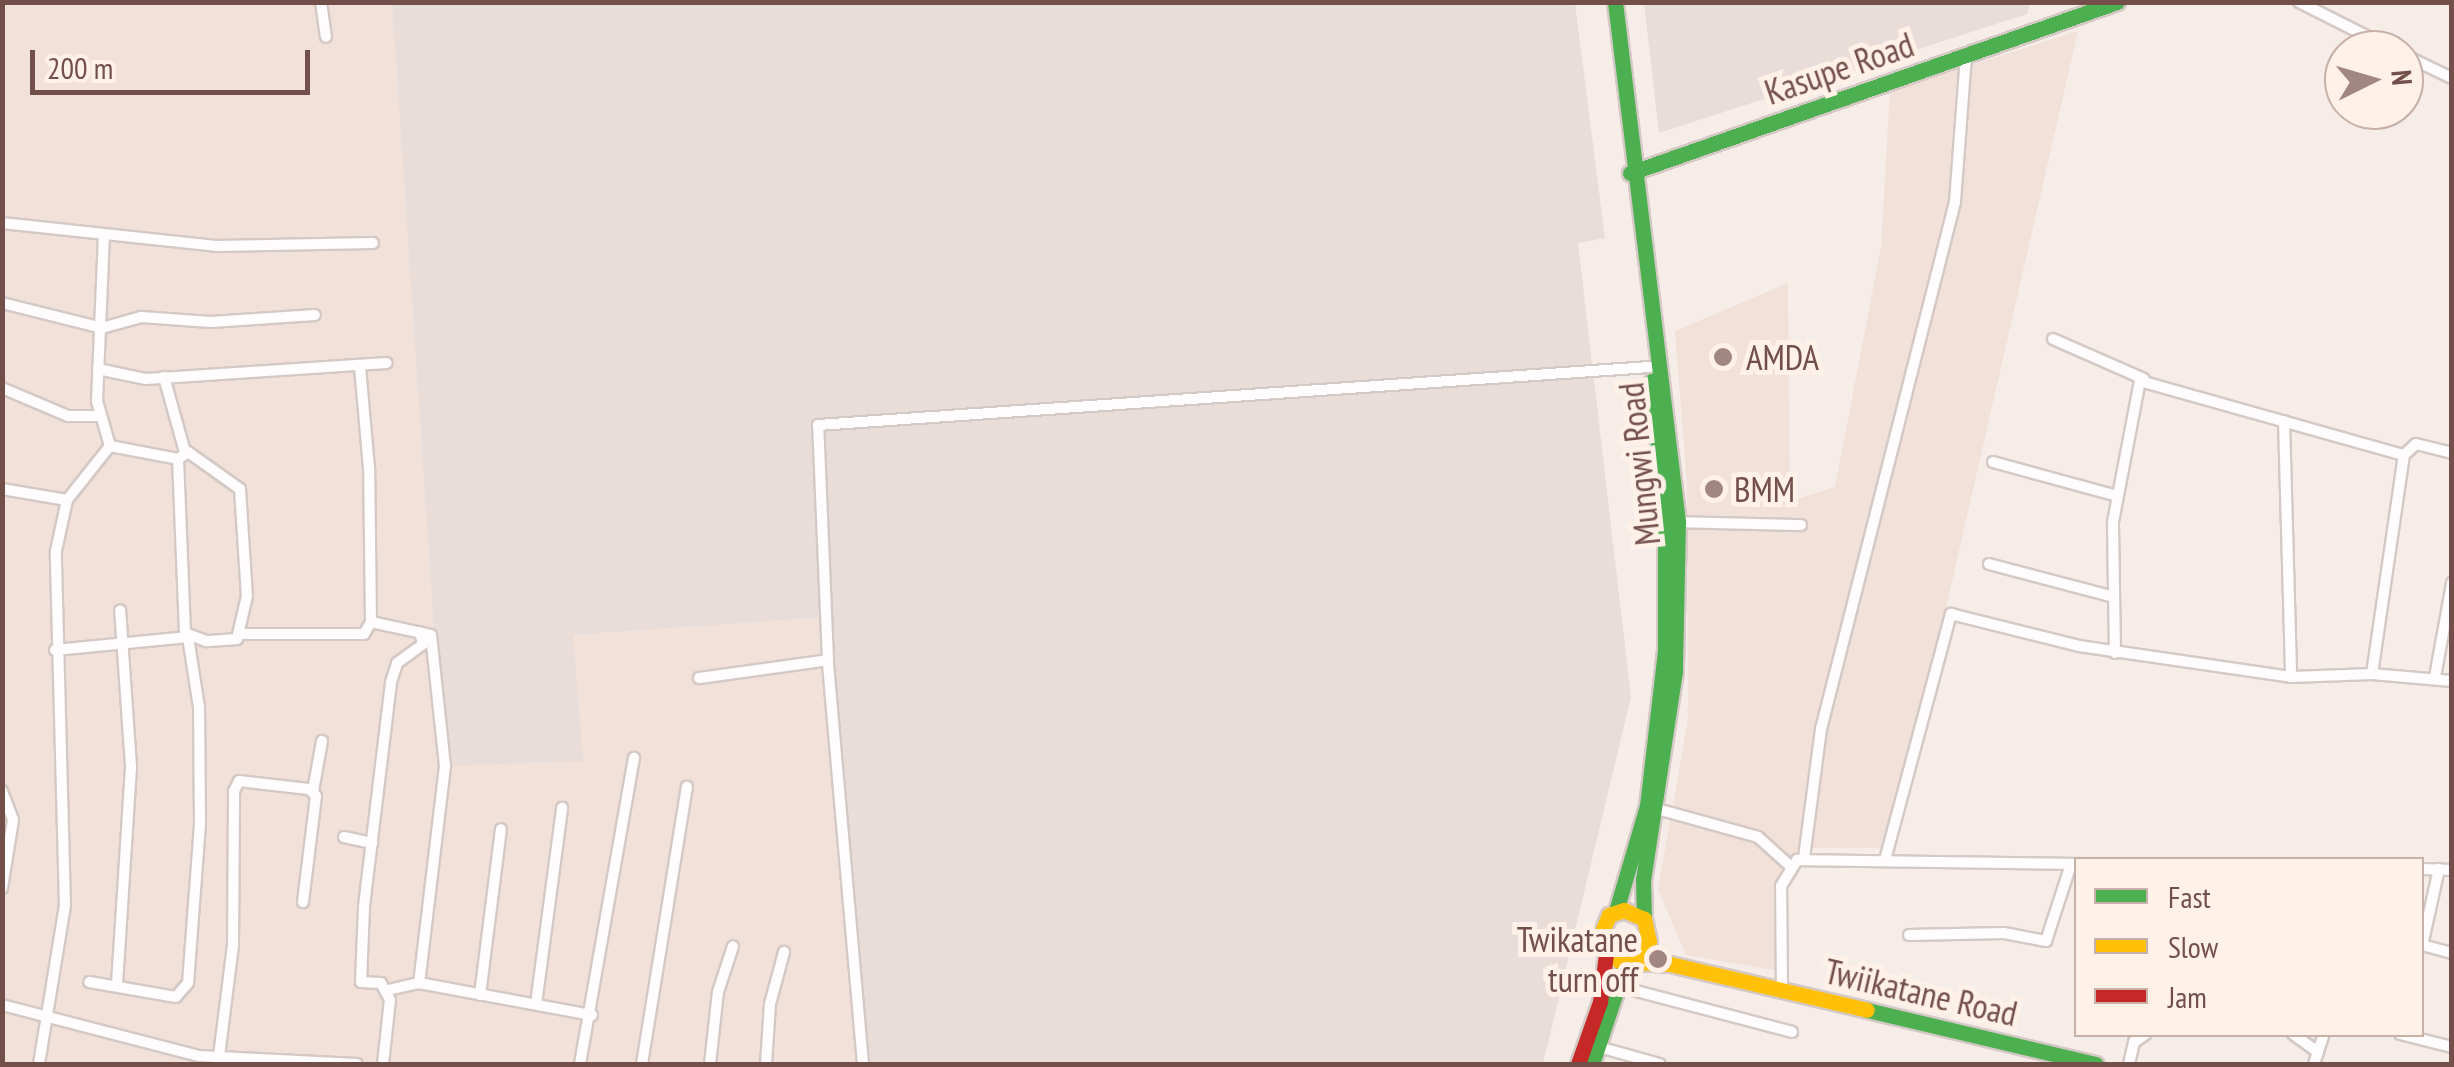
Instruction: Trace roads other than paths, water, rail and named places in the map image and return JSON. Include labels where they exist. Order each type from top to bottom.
[{"type":"main road","name":"Mungwi Road","points":[[1607,2],[1634,172],[1666,598],[1652,807],[1616,911]]},
{"type":"main road","name":"Mungwi Road","points":[[1615,2],[1678,522],[1675,671],[1652,807],[1643,879],[1644,919]]},
{"type":"main road","name":"Kasupe Road","points":[[1634,172],[2117,2]]},
{"type":"main road","points":[[1578,1064],[1600,1002],[1606,954],[1599,930],[1616,911],[1644,919],[1649,942],[1670,964]]},
{"type":"main road","points":[[1592,1064],[1617,986],[1631,960],[1649,942]]},
{"type":"main road","points":[[1606,954],[1631,960]]},
{"type":"main road","name":"Twiikatane Road","points":[[1631,960],[1670,964],[2096,1064]]},
{"type":"street","points":[[320,2],[326,36]]},
{"type":"street","points":[[2299,2],[2354,30]]},
{"type":"street","points":[[1804,858],[1824,716],[1926,337],[1955,202],[1966,56]]},
{"type":"street","points":[[2424,65],[2452,78]]},
{"type":"street","points":[[2,223],[104,237],[216,246],[373,243]]},
{"type":"street","points":[[104,237],[98,416],[110,446]]},
{"type":"street","points":[[2,302],[102,328],[141,317],[211,322],[315,315]]},
{"type":"street","points":[[2053,339],[2144,378],[2404,454]]},
{"type":"street","points":[[98,369],[164,377],[360,368],[386,363]]},
{"type":"street","points":[[864,1064],[828,660],[818,425],[1650,367]]},
{"type":"street","points":[[54,650],[126,647],[188,637],[218,641],[242,634],[364,634],[370,622],[369,468],[360,368]]},
{"type":"street","points":[[89,982],[176,996],[188,984],[200,824],[199,707],[188,637],[182,456],[164,377]]},
{"type":"street","points":[[2114,653],[2117,496],[2136,390],[2144,378]]},
{"type":"street","points":[[2,388],[68,416],[98,416]]},
{"type":"street","points":[[2284,421],[2291,677]]},
{"type":"street","points":[[2372,674],[2404,454],[2416,444],[2452,453]]},
{"type":"street","points":[[110,446],[182,456],[240,490],[247,596],[242,634]]},
{"type":"street","points":[[39,1064],[52,1016],[66,868],[54,650],[56,551],[67,500],[110,446]]},
{"type":"street","points":[[1993,462],[2117,496]]},
{"type":"street","points":[[2,488],[67,500]]},
{"type":"street","points":[[1678,522],[1801,525]]},
{"type":"street","points":[[1989,564],[2114,596]]},
{"type":"street","points":[[2435,677],[2452,583]]},
{"type":"street","points":[[117,984],[131,766],[126,647],[120,610]]},
{"type":"street","points":[[1886,860],[1951,614],[2114,653],[2291,677],[2372,674],[2452,681]]},
{"type":"street","points":[[370,622],[432,635],[445,766],[418,983]]},
{"type":"street","points":[[420,632],[423,644],[398,663],[392,682],[372,843],[361,982],[388,990],[418,983],[592,1015]]},
{"type":"street","points":[[699,678],[828,660]]},
{"type":"street","points":[[303,902],[322,741]]},
{"type":"street","points":[[580,1064],[592,1015],[634,758]]},
{"type":"street","points":[[219,1061],[233,946],[235,784],[314,791]]},
{"type":"street","points":[[642,1064],[688,787]]},
{"type":"street","points":[[2,791],[13,820],[2,888]]},
{"type":"street","points":[[1652,807],[1758,838],[1789,865]]},
{"type":"street","points":[[536,1004],[562,808]]},
{"type":"street","points":[[480,995],[500,828]]},
{"type":"street","points":[[344,837],[372,843]]},
{"type":"street","points":[[1789,865],[1804,858],[2074,864],[2046,941],[2004,933],[1909,935]]},
{"type":"street","points":[[1782,991],[1778,921],[1789,865]]},
{"type":"street","points":[[2424,939],[2448,869]]},
{"type":"street","points":[[710,1064],[718,992],[733,946]]},
{"type":"street","points":[[2424,946],[2452,953]]},
{"type":"street","points":[[766,1064],[770,1004],[784,952]]},
{"type":"street","points":[[1617,986],[1792,1032]]},
{"type":"street","points":[[382,1064],[388,990]]},
{"type":"street","points":[[2,1005],[164,1050],[219,1061],[357,1064]]},
{"type":"street","points":[[2129,1064],[2134,1042],[2142,1037]]},
{"type":"street","points":[[2297,1037],[2318,1052]]},
{"type":"street","points":[[2314,1064],[2323,1037]]},
{"type":"street","points":[[2412,1037],[2452,1047]]},
{"type":"street","points":[[1599,1046],[1660,1064]]},
{"type":"street","points":[[157,1064],[164,1050]]},
{"type":"place","name":"AMDA","points":[[1723,357]]},
{"type":"place","name":"BMM","points":[[1714,489]]},
{"type":"place","name":"Twikatane turn off","points":[[1658,959]]}]
